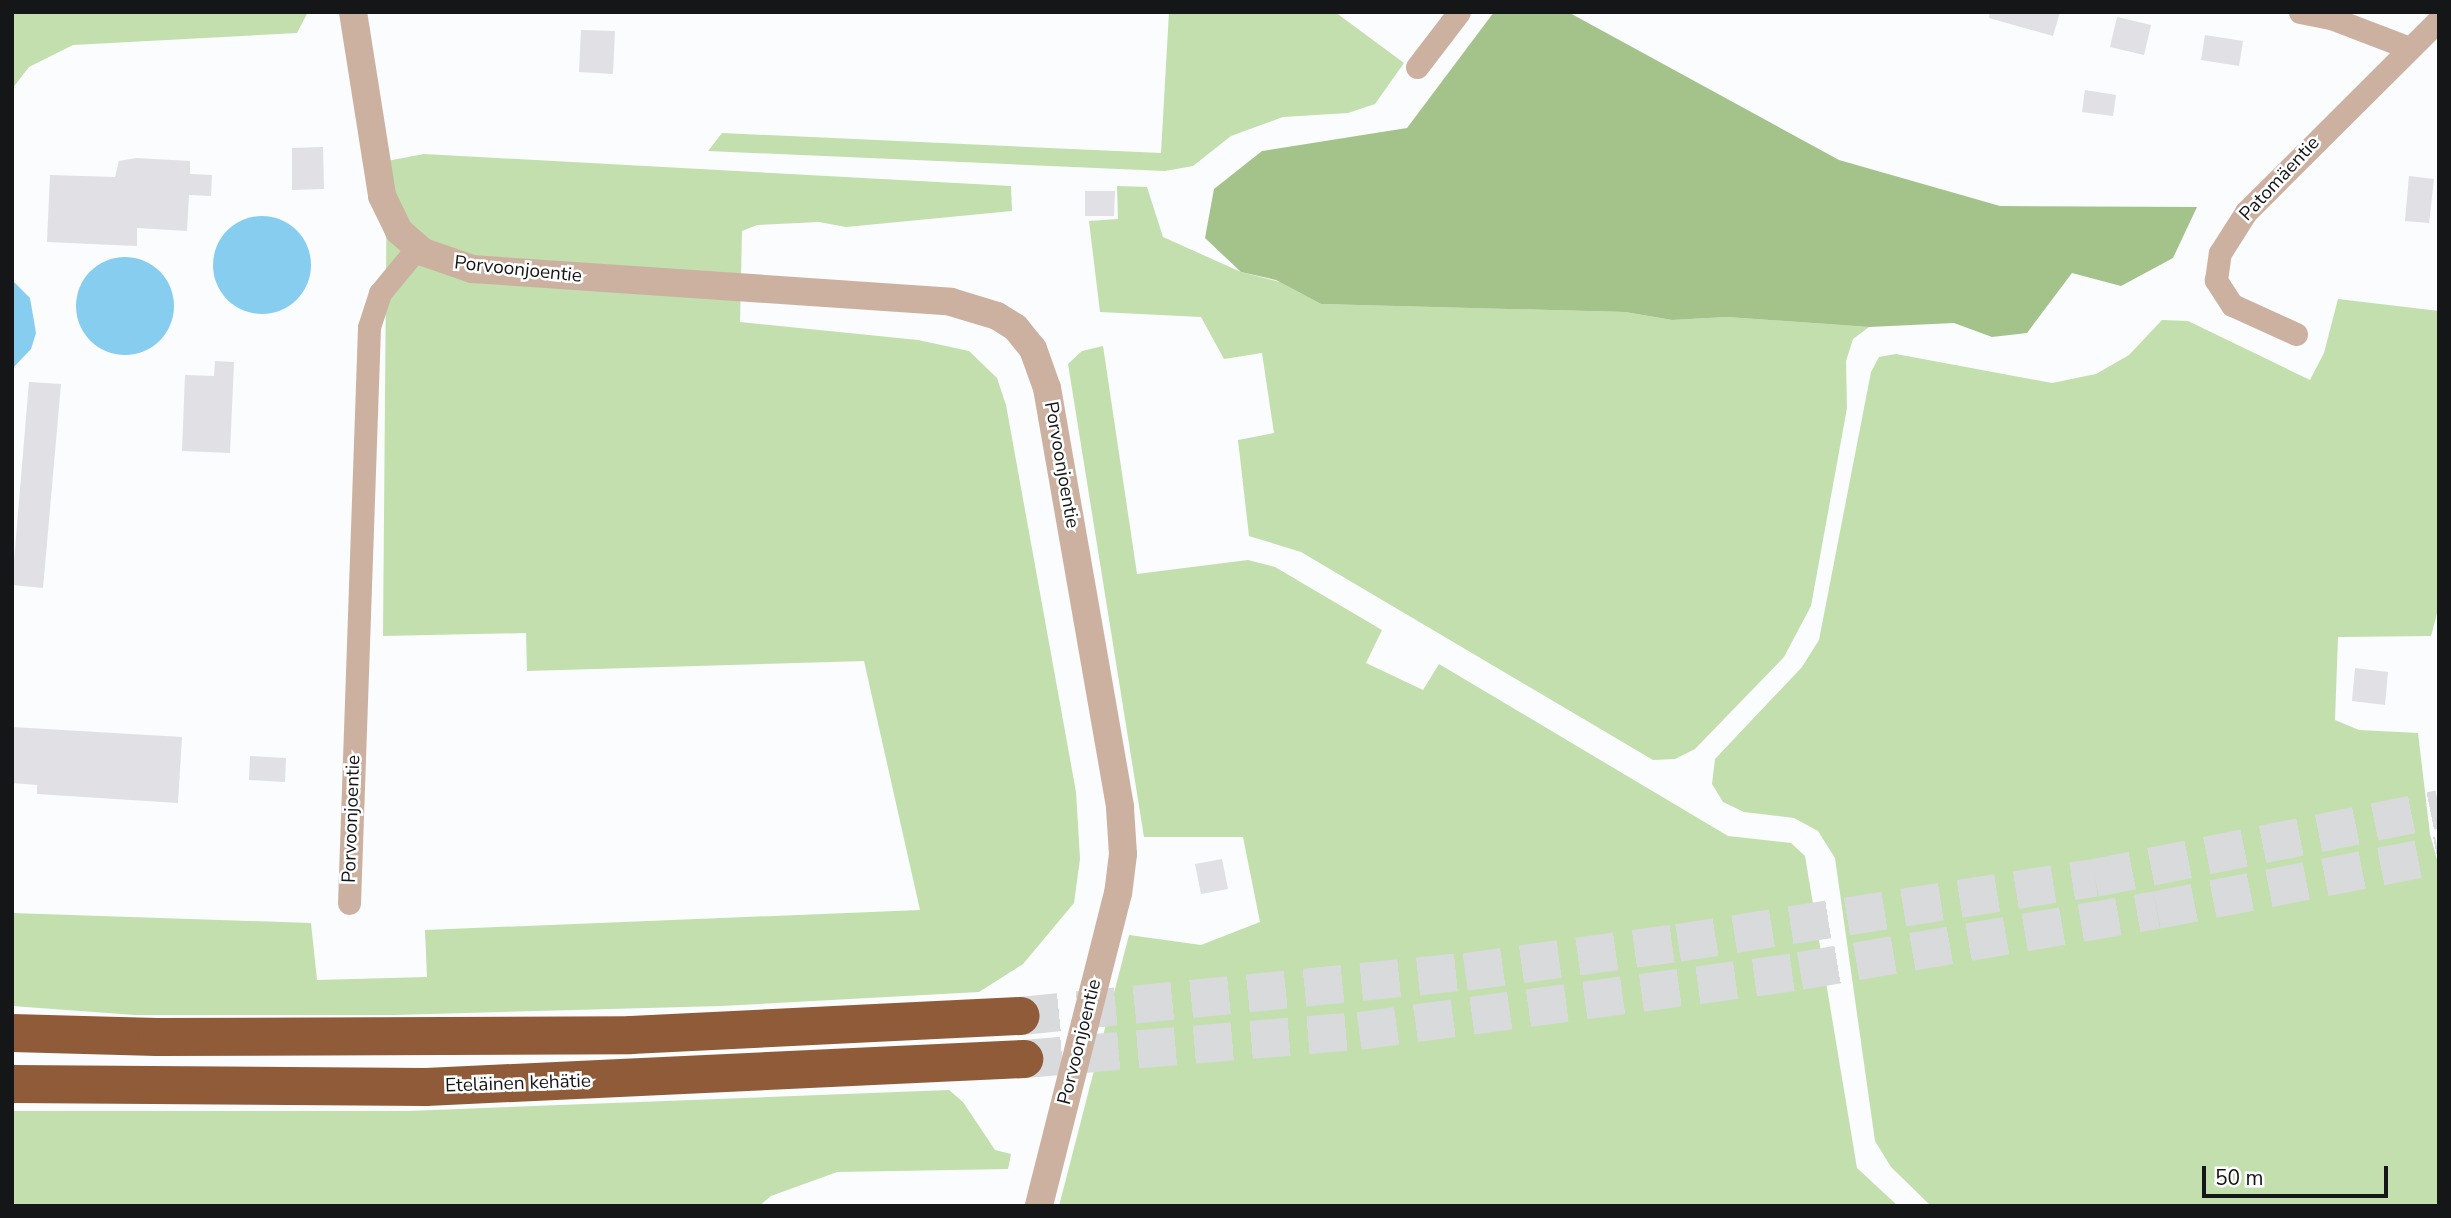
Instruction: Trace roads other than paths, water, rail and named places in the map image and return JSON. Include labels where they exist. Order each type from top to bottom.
[{"type":"highway","points":[[17,1033],[631,1035],[1021,1016]]},
{"type":"highway","name":"Eteläinen kehätie","points":[[12,1084],[426,1087],[1024,1059]]},
{"type":"street","name":"Porvoonjoentie","points":[[354,12],[382,195],[399,230],[418,247],[444,262],[472,269],[951,302],[997,316],[1016,328],[1033,349],[1047,388],[1120,808],[1123,855],[1118,893],[1040,1206]]},
{"type":"street","points":[[1417,67],[1459,12]]},
{"type":"street","points":[[2300,12],[2332,18],[2409,48]]},
{"type":"street","name":"Patomäentie","points":[[2297,334],[2232,305],[2216,280],[2220,253],[2246,212],[2439,20]]},
{"type":"street","name":"Porvoonjoentie","points":[[349,903],[369,327],[380,293],[418,247]]},
{"type":"water","points":[[262,216],[289,224],[303,238],[311,265],[303,292],[289,306],[262,314],[235,306],[221,292],[213,265],[221,238],[235,224]]},
{"type":"water","points":[[125,257],[152,265],[166,279],[174,306],[166,333],[152,347],[125,355],[98,347],[84,333],[76,306],[84,279],[98,265]]},
{"type":"water","points":[[12,280],[30,298],[36,333],[31,349],[12,369]]},
{"type":"tunnel","points":[[1021,1016],[1465,972],[1678,943],[2095,878],[2439,809]]},
{"type":"tunnel","points":[[1024,1059],[1359,1031],[1800,971],[2157,910],[2439,855]]}]
